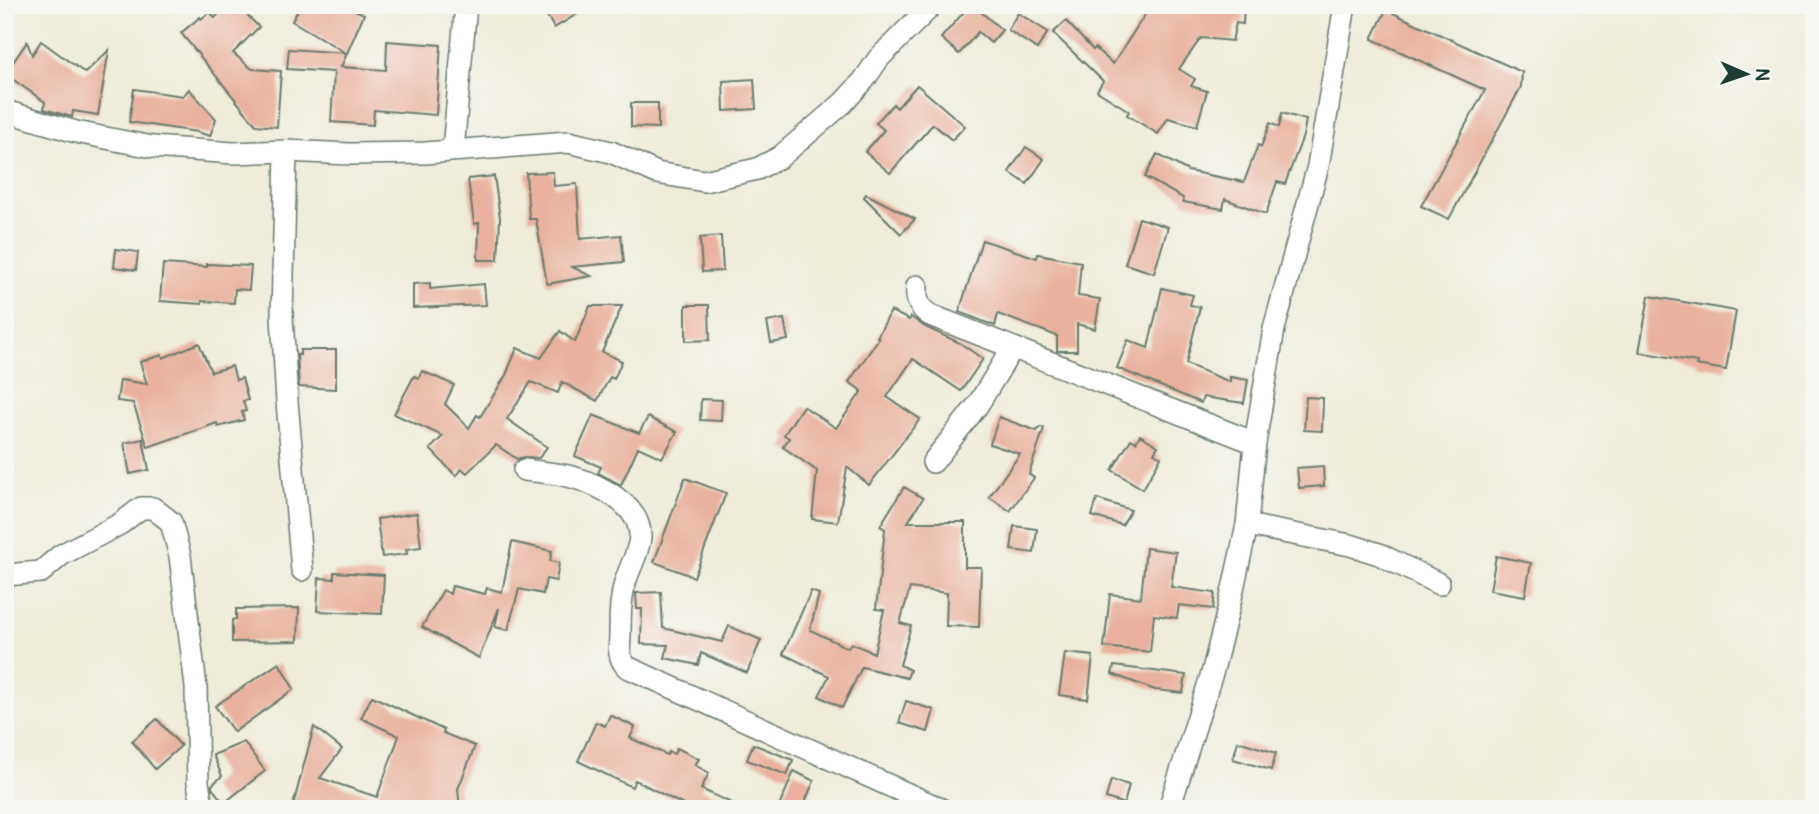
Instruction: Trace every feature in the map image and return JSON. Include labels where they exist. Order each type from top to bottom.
[{"type":"street","points":[[453,150],[466,5]]},
{"type":"street","points":[[5,111],[76,132],[153,147],[233,153],[286,151],[350,154],[568,142],[611,152],[657,173],[704,181],[757,169],[780,158],[843,103],[864,80],[878,58],[932,5]]},
{"type":"street","points":[[1169,809],[1213,670],[1247,525],[1255,443],[1274,329],[1321,155],[1345,5]]},
{"type":"street","points":[[286,151],[282,316],[302,570]]},
{"type":"street","points":[[917,286],[918,302],[925,311],[1012,349],[1255,443]]},
{"type":"street","points":[[933,462],[976,406],[1012,349]]},
{"type":"street","points":[[524,470],[561,475],[586,482],[614,498],[636,516],[639,544],[625,583],[620,621],[620,657],[627,667],[942,809]]},
{"type":"street","points":[[5,575],[41,572],[61,555],[120,524],[141,508],[153,508],[171,522],[180,556],[196,687],[198,783],[203,809]]},
{"type":"street","points":[[1247,525],[1350,545],[1379,554],[1439,584]]},
{"type":"building","points":[[227,5],[237,5],[259,27],[233,53],[252,69],[281,71],[277,127],[256,125],[181,33],[210,12],[215,18]]},
{"type":"building","points":[[301,5],[344,5],[364,14],[341,67],[386,70],[387,41],[441,45],[436,115],[374,110],[373,125],[331,122],[334,72],[287,69],[289,49],[346,53],[292,21]]},
{"type":"building","points":[[541,5],[592,5],[554,28]]},
{"type":"building","points":[[970,5],[1002,30],[991,43],[978,32],[959,54],[941,38]]},
{"type":"building","points":[[1151,5],[1244,5],[1243,24],[1236,23],[1232,41],[1201,38],[1179,69],[1195,79],[1191,86],[1207,91],[1197,126],[1168,118],[1158,134],[1127,115],[1129,111],[1097,91],[1103,81],[1053,33],[1066,21],[1093,50],[1095,48],[1113,64]]},
{"type":"building","points":[[1386,10],[1522,72],[1521,87],[1449,219],[1421,206],[1485,90],[1372,39]]},
{"type":"building","points":[[1018,13],[1048,32],[1037,49],[1008,30]]},
{"type":"building","points":[[41,41],[85,73],[109,50],[98,115],[73,111],[72,117],[44,109],[45,102],[5,74],[27,42],[32,55]]},
{"type":"building","points":[[754,79],[756,109],[724,111],[723,81]]},
{"type":"building","points":[[917,85],[965,126],[952,140],[933,124],[890,173],[865,152],[884,130],[876,123],[893,104],[897,108]]},
{"type":"building","points":[[134,89],[183,96],[189,89],[216,119],[210,136],[129,122]]},
{"type":"building","points":[[631,103],[658,103],[658,128],[631,127]]},
{"type":"building","points":[[1282,113],[1306,120],[1303,136],[1285,184],[1277,182],[1266,214],[1225,199],[1223,209],[1183,202],[1183,198],[1145,177],[1157,154],[1188,171],[1244,182],[1258,145],[1261,147],[1270,123],[1279,127]]},
{"type":"building","points":[[1026,147],[1044,159],[1027,184],[1009,172]]},
{"type":"building","points":[[553,172],[554,186],[577,184],[580,239],[621,235],[624,262],[572,267],[591,276],[547,284],[536,219],[529,219],[526,173]]},
{"type":"building","points":[[494,176],[500,218],[498,260],[478,260],[479,223],[474,224],[468,179]]},
{"type":"building","points":[[866,194],[915,219],[901,234],[864,197]]},
{"type":"building","points":[[1139,218],[1168,227],[1154,273],[1125,264]]},
{"type":"building","points":[[721,236],[723,271],[702,272],[700,238]]},
{"type":"building","points":[[982,240],[1037,258],[1038,254],[1081,262],[1078,296],[1100,299],[1095,329],[1077,324],[1077,351],[1057,351],[1057,336],[998,314],[995,326],[959,312]]},
{"type":"building","points":[[116,249],[138,252],[136,270],[114,267]]},
{"type":"building","points":[[163,264],[251,266],[249,290],[235,289],[234,303],[160,301]]},
{"type":"building","points":[[430,283],[430,289],[484,284],[486,305],[413,308],[413,284]]},
{"type":"building","points":[[1162,288],[1193,295],[1190,305],[1200,307],[1186,364],[1230,382],[1230,377],[1248,380],[1244,403],[1203,397],[1201,403],[1117,368],[1128,340],[1148,348]]},
{"type":"building","points":[[1649,296],[1736,311],[1726,370],[1639,352]]},
{"type":"building","points":[[686,305],[709,305],[710,340],[686,341]]},
{"type":"building","points":[[590,306],[622,306],[602,352],[622,361],[614,379],[610,377],[597,401],[562,382],[558,393],[531,382],[507,419],[547,447],[539,458],[517,459],[496,445],[467,473],[462,469],[456,476],[430,449],[443,436],[394,414],[414,376],[419,378],[422,371],[454,385],[445,404],[469,428],[477,415],[480,417],[506,375],[517,348],[541,358],[560,331],[575,342]]},
{"type":"building","points":[[891,311],[909,320],[911,317],[925,327],[960,343],[983,359],[961,391],[913,359],[887,397],[920,419],[869,485],[847,467],[838,522],[812,519],[817,471],[783,447],[789,438],[784,435],[803,406],[836,428],[862,391],[849,382],[879,338],[877,337]]},
{"type":"building","points":[[784,319],[788,340],[771,343],[767,322]]},
{"type":"building","points":[[199,343],[211,372],[232,366],[236,380],[242,378],[248,400],[243,401],[246,411],[242,412],[244,420],[218,427],[217,423],[148,447],[133,403],[117,401],[120,380],[147,384],[140,362],[162,355],[163,358]]},
{"type":"building","points":[[300,350],[336,350],[336,389],[299,387],[297,355],[300,355]]},
{"type":"building","points":[[1306,397],[1323,398],[1322,431],[1304,430]]},
{"type":"building","points":[[701,399],[722,400],[721,421],[700,420]]},
{"type":"building","points":[[593,415],[639,433],[648,417],[677,432],[662,458],[638,447],[621,485],[598,473],[601,467],[575,456]]},
{"type":"building","points":[[999,417],[1037,431],[1040,427],[1044,428],[1029,474],[1034,478],[1010,511],[989,497],[1020,454],[990,444]]},
{"type":"building","points":[[1140,435],[1158,446],[1154,453],[1161,457],[1143,489],[1112,470],[1131,439],[1136,442]]},
{"type":"building","points":[[143,439],[149,470],[130,474],[124,443]]},
{"type":"building","points":[[1323,466],[1324,486],[1299,488],[1297,468]]},
{"type":"building","points":[[685,478],[726,493],[694,577],[654,562]]},
{"type":"building","points":[[904,487],[923,498],[908,522],[965,522],[965,567],[981,567],[979,627],[946,626],[947,593],[910,588],[900,623],[911,626],[900,665],[910,670],[907,678],[862,667],[842,708],[819,696],[829,676],[783,654],[811,591],[819,594],[810,630],[848,648],[851,643],[874,653],[884,610],[876,609],[885,529],[880,526]]},
{"type":"building","points":[[1097,499],[1131,510],[1122,525],[1092,516]]},
{"type":"building","points":[[417,513],[421,547],[406,549],[407,554],[382,557],[377,519]]},
{"type":"building","points":[[1014,526],[1037,529],[1034,553],[1011,550]]},
{"type":"building","points":[[512,542],[552,551],[550,561],[559,563],[556,581],[546,579],[543,594],[519,589],[508,630],[495,627],[499,608],[479,658],[422,627],[443,590],[450,594],[452,586],[485,594],[487,588],[502,592]]},
{"type":"building","points":[[1146,548],[1176,552],[1171,587],[1215,593],[1213,609],[1179,605],[1177,618],[1154,615],[1150,652],[1104,647],[1110,594],[1141,598]]},
{"type":"building","points":[[1496,556],[1531,563],[1525,596],[1490,590]]},
{"type":"building","points":[[334,572],[384,575],[382,614],[317,611],[319,578],[334,579]]},
{"type":"building","points":[[661,592],[663,628],[722,642],[729,626],[761,640],[747,673],[701,653],[698,665],[665,658],[668,645],[641,644],[642,609],[637,609],[636,593]]},
{"type":"building","points":[[299,608],[298,641],[232,642],[232,620],[236,619],[236,609]]},
{"type":"building","points":[[1065,653],[1093,656],[1088,699],[1059,695]]},
{"type":"building","points":[[279,663],[294,689],[234,732],[215,706]]},
{"type":"building","points":[[1114,666],[1186,675],[1183,693],[1155,690],[1112,674]]},
{"type":"building","points":[[372,696],[444,730],[443,733],[475,746],[458,789],[460,809],[292,809],[314,727],[342,749],[320,778],[377,797],[399,736],[361,718]]},
{"type":"building","points":[[906,701],[934,710],[928,732],[899,723]]},
{"type":"building","points":[[610,715],[635,727],[630,738],[667,755],[669,752],[674,754],[677,748],[699,759],[695,765],[709,773],[701,789],[744,809],[691,809],[635,780],[632,787],[578,761],[596,722],[605,726]]},
{"type":"building","points":[[157,719],[181,746],[155,769],[132,741]]},
{"type":"building","points":[[1238,741],[1276,753],[1271,770],[1233,759]]},
{"type":"building","points":[[244,742],[265,771],[224,803],[212,788],[222,776],[213,755]]},
{"type":"building","points":[[753,744],[793,760],[787,775],[747,760]]},
{"type":"building","points":[[794,771],[814,781],[802,809],[778,809]]},
{"type":"building","points":[[1111,780],[1129,785],[1124,804],[1106,798]]}]
